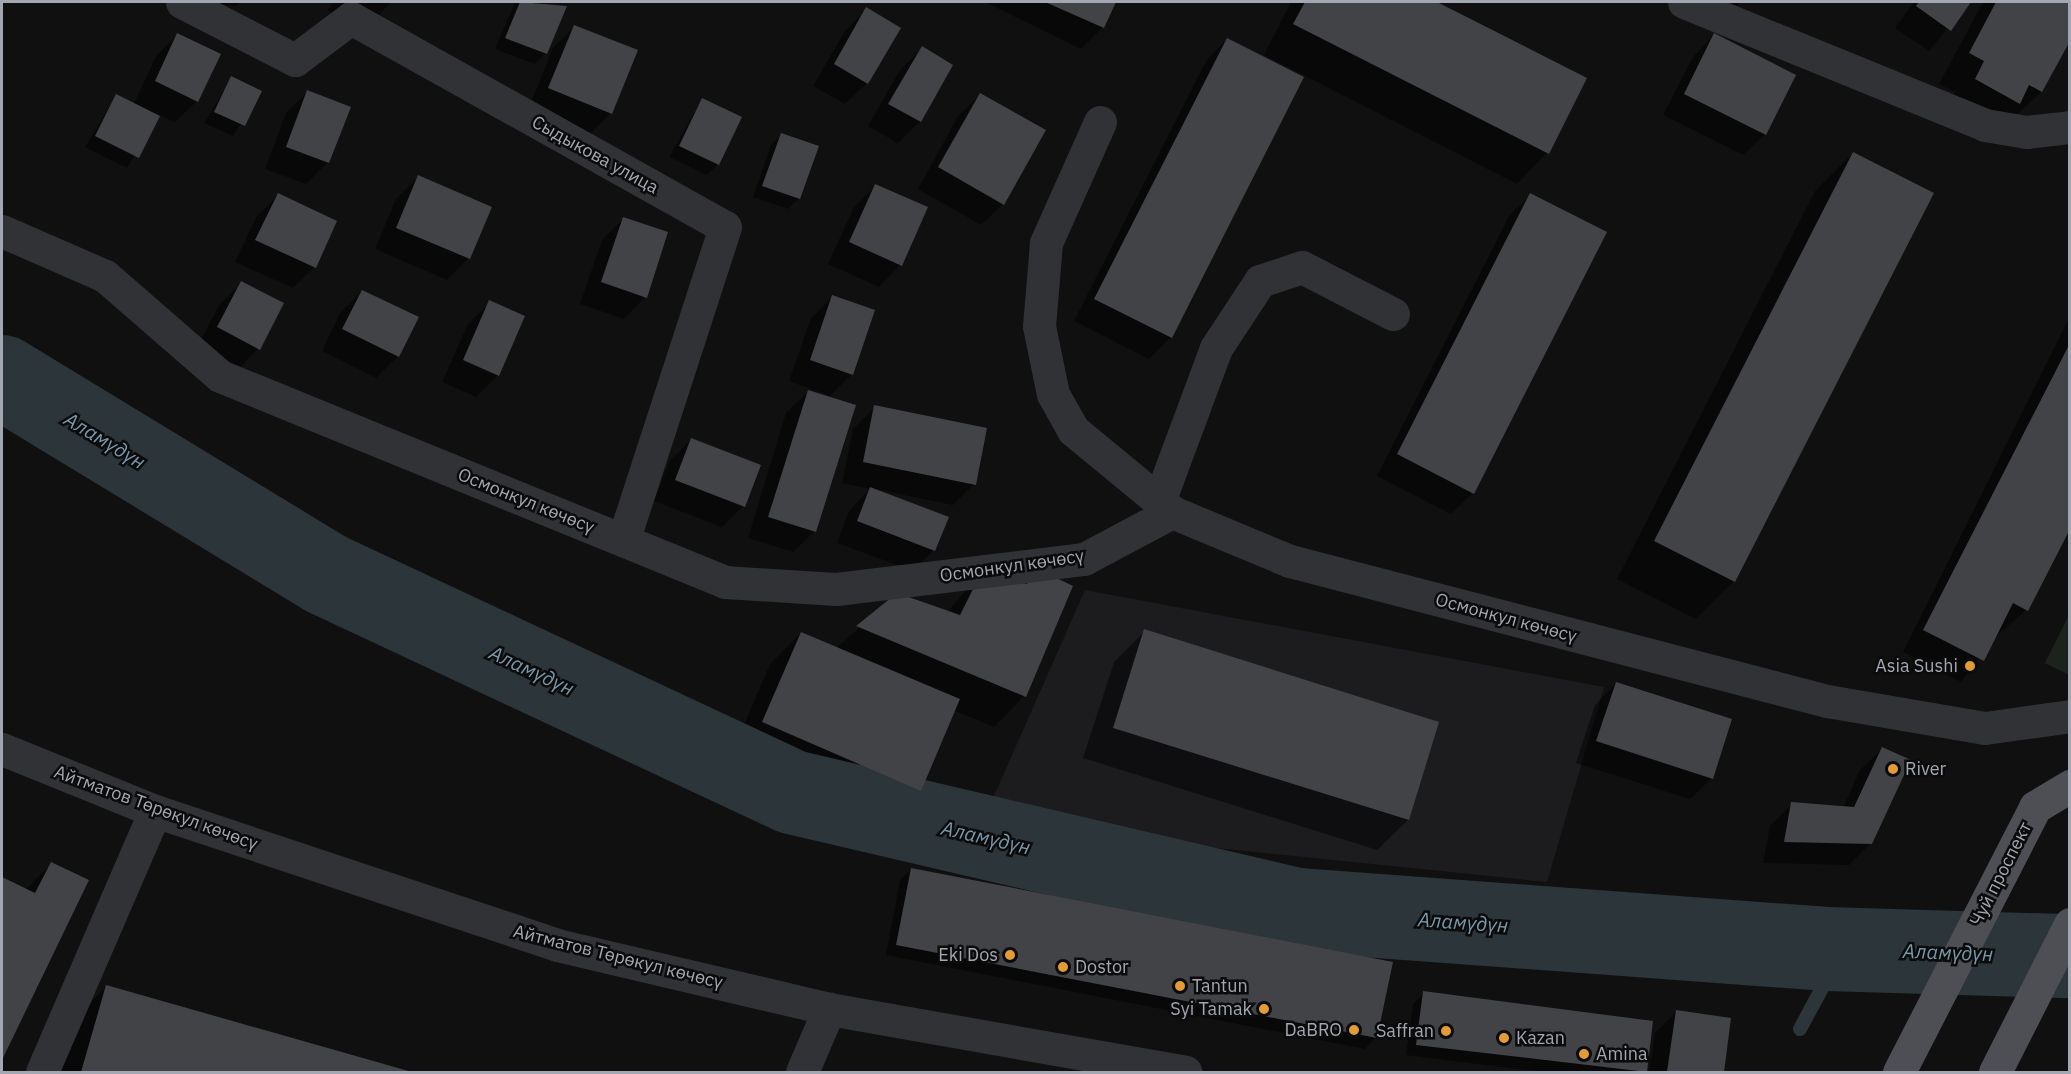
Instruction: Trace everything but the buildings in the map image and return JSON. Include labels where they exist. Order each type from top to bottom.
[{"type":"main road","name":"Чуй проспект","points":[[1903,1065],[2035,807],[2070,786]]},
{"type":"main road","points":[[1998,1066],[2070,924]]},
{"type":"street","name":"Сыдыкова улица","points":[[182,2],[295,60],[351,18],[725,227],[623,540]]},
{"type":"street","points":[[1684,2],[1985,125],[2025,132],[2070,126]]},
{"type":"street","points":[[1100,122],[1046,243],[1039,326],[1053,394],[1073,430],[1166,506],[1216,348],[1260,281],[1302,267],[1393,314]]},
{"type":"street","name":"Осмонкул көчөсү","points":[[2,231],[105,276],[220,376],[725,582],[836,589],[1084,559],[1166,506],[1290,561],[1827,701],[1984,728],[2070,716]]},
{"type":"street","name":"Айтматов Төрөкул көчөсү","points":[[2,749],[155,811],[557,945],[829,1009],[1185,1072]]},
{"type":"street","points":[[42,1072],[155,811]]},
{"type":"street","points":[[801,1072],[829,1009]]},
{"type":"shaded area","points":[[1085,590],[1604,687],[1547,882],[1178,844],[993,798]]},
{"type":"shaded area","points":[[2069,615],[2069,675],[2045,663]]},
{"type":"waterway","name":"Аламүдүн","points":[[2,377],[326,574],[792,792],[1297,910],[1827,949],[2070,956]]},
{"type":"waterway","points":[[1800,1029],[1843,949]]},
{"type":"place","name":"Asia Sushi","points":[[1970,666]]},
{"type":"place","name":"River","points":[[1893,769]]},
{"type":"place","name":"Eki Dos","points":[[1010,955]]},
{"type":"place","name":"Dostor","points":[[1063,967]]},
{"type":"place","name":"Tantun","points":[[1180,986]]},
{"type":"place","name":"Syi Tamak","points":[[1264,1009]]},
{"type":"place","name":"DaBRO","points":[[1354,1030]]},
{"type":"place","name":"Saffran","points":[[1446,1031]]},
{"type":"place","name":"Kazan","points":[[1504,1038]]},
{"type":"place","name":"Amina","points":[[1584,1054]]}]
